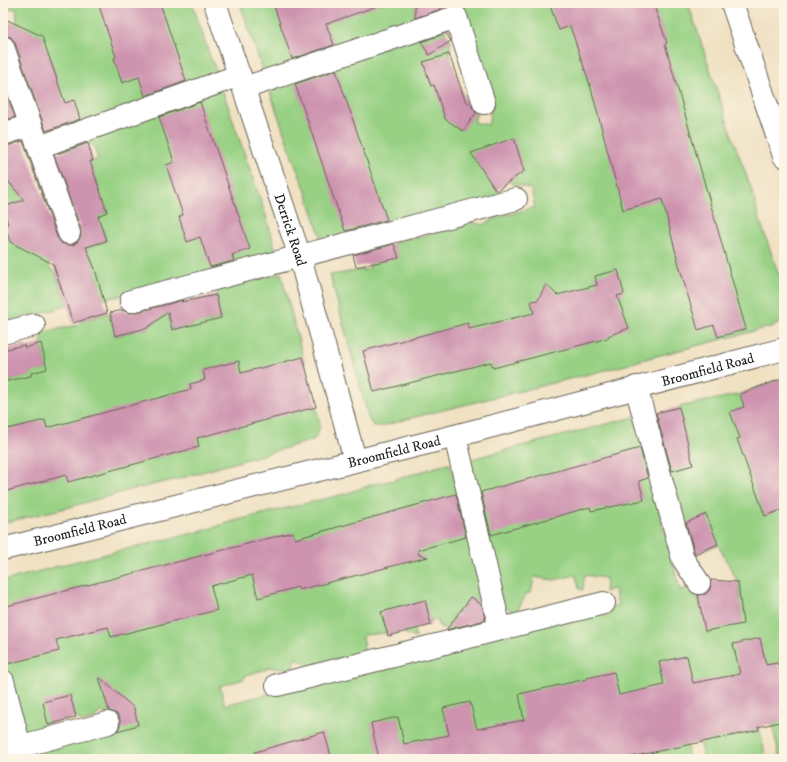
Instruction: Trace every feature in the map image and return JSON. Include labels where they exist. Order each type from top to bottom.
[{"type":"street","name":"Derrick Road","points":[[215,3],[300,257],[355,460]]},
{"type":"street","points":[[732,3],[784,156]]},
{"type":"street","points":[[39,147],[454,10],[484,103]]},
{"type":"street","points":[[3,46],[69,233]]},
{"type":"street","points":[[3,134],[31,125]]},
{"type":"street","points":[[131,301],[516,199]]},
{"type":"street","points":[[3,333],[34,325]]},
{"type":"street","name":"Broomfield Road","points":[[3,549],[455,436],[784,349]]},
{"type":"street","points":[[636,387],[683,558],[699,584]]},
{"type":"street","points":[[455,436],[500,629]]},
{"type":"street","points":[[277,685],[604,603]]},
{"type":"street","points":[[3,681],[12,749],[108,724]]},
{"type":"green space","points":[[192,3],[219,77],[52,136],[57,111],[52,78],[56,76],[48,52],[16,33],[17,9],[3,9],[3,4]]},
{"type":"green space","points":[[240,3],[415,3],[415,15],[433,15],[264,74]]},
{"type":"green space","points":[[458,3],[688,3],[784,290],[784,319],[774,326],[626,365],[379,427],[373,425],[369,420],[330,275],[370,269],[368,256],[399,241],[416,237],[418,238],[467,221],[483,225],[496,218],[535,207],[531,189],[509,182],[494,160],[498,196],[323,244],[268,86],[443,28],[451,41],[449,54],[464,99],[478,109],[474,122],[488,125],[492,107]]},
{"type":"green space","points":[[222,89],[266,216],[277,255],[116,297],[103,299],[94,267],[86,248],[106,241],[102,227],[88,231],[83,221],[108,212],[102,198],[78,206],[74,196],[99,187],[91,165],[73,167],[98,159],[93,144],[68,152],[65,148]]},
{"type":"green space","points":[[3,163],[18,169],[6,178],[15,190],[28,199],[3,207]]},
{"type":"green space","points":[[3,207],[8,221],[5,225],[50,262],[49,266],[56,274],[64,298],[68,297],[74,304],[3,324]]},
{"type":"green space","points":[[281,273],[319,419],[319,431],[313,440],[178,479],[3,523],[3,377],[5,382],[31,375],[24,345],[26,347],[32,372],[47,369],[41,343],[43,332],[79,325],[81,321],[110,313],[116,336],[135,331],[141,326],[145,330],[168,313],[172,330],[193,325],[188,303],[193,299],[198,323],[221,319],[216,295],[219,290]]},
{"type":"green space","points":[[780,379],[784,379],[784,661],[768,665],[766,662],[739,669],[740,685],[750,683],[766,759],[704,759],[699,742],[686,742],[689,759],[628,759],[626,754],[600,722],[453,735],[404,747],[403,741],[385,759],[3,759],[100,730],[111,734],[115,731],[112,719],[100,711],[95,719],[82,722],[76,717],[49,724],[36,733],[24,730],[20,726],[3,663],[3,581],[348,493],[373,484],[390,481],[443,465],[450,464],[491,613],[471,597],[463,607],[463,611],[453,614],[458,631],[449,633],[439,626],[436,619],[413,625],[416,638],[404,633],[402,627],[385,633],[363,635],[364,651],[360,653],[313,666],[295,658],[293,670],[268,667],[267,669],[246,675],[244,679],[220,686],[225,705],[618,605],[615,591],[612,589],[605,592],[606,578],[584,575],[583,590],[579,589],[576,575],[554,580],[534,577],[531,593],[527,593],[516,613],[504,606],[467,460],[634,417],[680,590],[691,588],[697,590],[700,607],[740,599],[738,582],[718,545],[692,555],[660,453],[688,446],[679,407],[740,394]]},
{"type":"green space","points":[[784,721],[784,759],[780,759],[772,724]]},
{"type":"building","points":[[98,3],[160,3],[186,81],[145,96],[139,77],[122,83],[114,58],[116,57]]},
{"type":"building","points":[[273,3],[376,3],[377,6],[326,24],[334,45],[292,59]]},
{"type":"building","points":[[415,3],[441,3],[441,9],[415,18]]},
{"type":"building","points":[[549,3],[653,3],[667,43],[665,44],[746,329],[718,337],[714,325],[698,330],[662,199],[623,210],[591,88],[570,26],[559,30]]},
{"type":"building","points":[[3,18],[42,36],[65,103],[74,100],[80,119],[46,131],[15,43],[11,37],[3,35]]},
{"type":"building","points":[[446,33],[451,41],[429,55],[421,42]]},
{"type":"building","points":[[449,54],[465,100],[471,105],[476,113],[463,131],[445,119],[434,85],[431,86],[423,62]]},
{"type":"building","points":[[336,70],[387,220],[345,231],[295,84]]},
{"type":"building","points":[[3,84],[15,117],[3,121]]},
{"type":"building","points":[[200,102],[250,249],[232,255],[234,261],[210,267],[200,237],[187,242],[179,217],[183,215],[166,165],[174,162],[159,117]]},
{"type":"building","points":[[514,138],[524,171],[496,191],[471,153]]},
{"type":"building","points":[[23,141],[57,237],[61,243],[67,245],[73,245],[78,241],[81,236],[81,229],[54,155],[88,143],[93,161],[90,161],[107,212],[98,216],[106,241],[86,247],[95,269],[107,313],[73,323],[53,264],[10,242],[5,225],[8,224],[3,207],[24,200],[3,175],[3,158],[7,146]]},
{"type":"building","points":[[394,244],[399,258],[356,267],[353,255]]},
{"type":"building","points":[[618,270],[624,294],[617,296],[629,328],[608,336],[608,338],[493,368],[491,362],[374,392],[363,351],[468,323],[469,329],[534,313],[531,301],[538,300],[546,284],[557,295],[597,285],[595,276]]},
{"type":"building","points":[[216,295],[221,318],[172,330],[168,312],[147,328],[115,336],[110,313],[123,310],[128,313],[134,313],[183,300],[181,302]]},
{"type":"building","points":[[41,343],[47,369],[31,373],[31,376],[3,382],[3,350],[24,345],[25,348]]},
{"type":"building","points":[[303,357],[316,407],[197,438],[199,447],[68,482],[66,475],[3,492],[3,430],[45,420],[47,428],[191,389],[190,384],[205,380],[203,370],[230,363],[239,361],[241,373]]},
{"type":"building","points":[[784,378],[784,509],[765,516],[737,439],[740,438],[730,412],[744,407],[740,394]]},
{"type":"building","points":[[679,407],[693,465],[672,471],[656,413]]},
{"type":"building","points":[[640,448],[648,478],[639,481],[644,500],[591,511],[590,507],[491,535],[481,492]]},
{"type":"building","points":[[456,494],[466,537],[418,550],[419,555],[428,557],[299,590],[298,587],[258,598],[252,575],[211,586],[217,610],[111,637],[108,627],[56,640],[59,651],[7,664],[3,650],[3,607],[293,532],[295,539]]},
{"type":"building","points":[[706,514],[718,544],[695,554],[686,523]]},
{"type":"building","points":[[711,580],[738,582],[743,624],[705,631],[698,595],[706,594],[710,589]]},
{"type":"building","points":[[471,597],[482,605],[485,620],[446,630]]},
{"type":"building","points":[[425,600],[431,625],[388,636],[381,612]]},
{"type":"building","points":[[760,638],[766,665],[777,663],[784,678],[784,721],[758,727],[759,730],[621,759],[379,759],[371,723],[398,717],[404,744],[449,735],[443,708],[470,702],[477,729],[524,720],[519,694],[614,672],[619,695],[664,685],[659,662],[687,656],[693,683],[740,674],[733,644]]},
{"type":"building","points":[[99,677],[134,708],[138,725],[117,731],[120,726],[120,719],[117,714],[109,711]]},
{"type":"building","points":[[70,695],[76,717],[48,725],[43,702]]},
{"type":"building","points":[[324,732],[332,759],[256,759],[255,752]]}]
